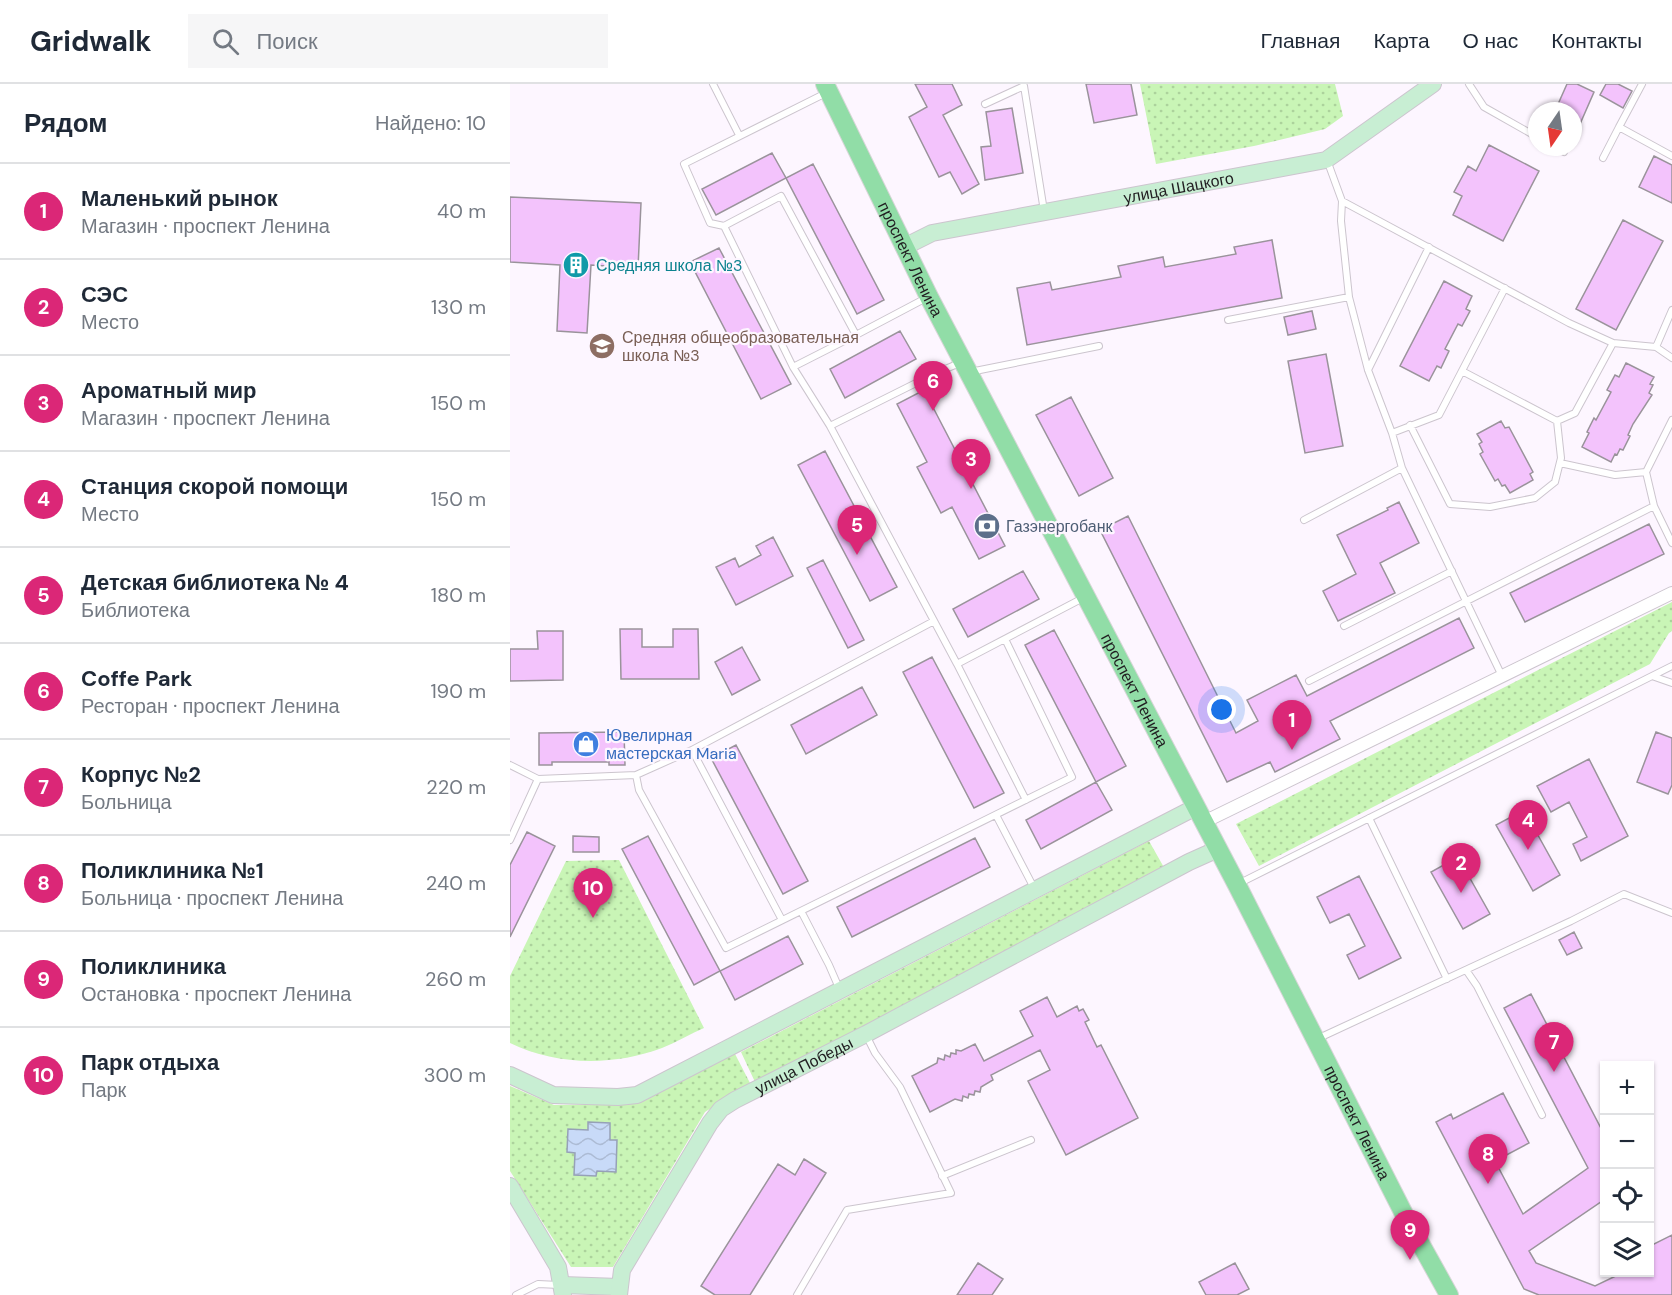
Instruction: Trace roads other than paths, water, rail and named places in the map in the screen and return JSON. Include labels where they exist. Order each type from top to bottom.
[{"type":"main road","name":"проспект Ленина","points":[[827,88],[929,297],[1317,1039],[1404,1214],[1449,1295]]},
{"type":"street","name":"улица Шацкого","points":[[904,248],[932,233],[1326,160],[1433,84]]},
{"type":"street","points":[[510,1075],[553,1095],[618,1097],[637,1095],[1036,891],[1502,676],[1672,593]]},
{"type":"street","name":"улица Победы","points":[[563,1290],[622,1292],[622,1270],[710,1123],[721,1109],[1189,862],[1218,849]]},
{"type":"street","points":[[510,1186],[558,1267],[563,1290]]},
{"type":"lane","points":[[712,84],[739,135]]},
{"type":"lane","points":[[1469,84],[1484,107],[1528,132]]},
{"type":"lane","points":[[1603,158],[1642,84]]},
{"type":"lane","points":[[985,104],[1024,86],[1044,211]]},
{"type":"lane","points":[[827,88],[684,164],[710,223],[724,226],[781,196],[856,335]]},
{"type":"lane","points":[[1619,127],[1672,156]]},
{"type":"lane","points":[[1326,160],[1342,201],[1341,221],[1349,297],[1368,370],[1392,433],[1402,468],[1502,676]]},
{"type":"lane","points":[[1342,201],[1505,288],[1533,299],[1613,343],[1656,347],[1672,358]]},
{"type":"lane","points":[[724,226],[793,367],[830,426],[957,664],[1026,800]]},
{"type":"lane","points":[[1368,370],[1429,247]]},
{"type":"lane","points":[[1392,433],[1439,415],[1505,288]]},
{"type":"lane","points":[[793,367],[929,297]]},
{"type":"lane","points":[[1228,320],[1349,297]]},
{"type":"lane","points":[[1656,347],[1672,310]]},
{"type":"lane","points":[[1557,421],[1575,413],[1613,343]]},
{"type":"lane","points":[[830,426],[936,373],[966,366],[1099,346]]},
{"type":"lane","points":[[1462,371],[1557,421]]},
{"type":"lane","points":[[1672,420],[1646,472],[1654,506],[1672,543]]},
{"type":"lane","points":[[1410,425],[1450,504],[1490,507],[1535,498],[1555,482],[1561,458],[1557,421]]},
{"type":"lane","points":[[1560,463],[1615,476],[1646,472]]},
{"type":"lane","points":[[1304,520],[1402,468]]},
{"type":"lane","points":[[1309,681],[1654,506]]},
{"type":"lane","points":[[1344,626],[1452,571]]},
{"type":"lane","points":[[957,664],[1087,597]]},
{"type":"lane","points":[[510,765],[538,779],[636,775],[692,750],[934,621]]},
{"type":"lane","points":[[636,775],[639,790],[726,948],[1072,777],[1005,639]]},
{"type":"lane","points":[[1237,885],[1672,666]]},
{"type":"lane","points":[[1652,676],[1672,683]]},
{"type":"lane","points":[[692,750],[782,920]]},
{"type":"lane","points":[[510,840],[538,779]]},
{"type":"lane","points":[[996,815],[1036,891]]},
{"type":"lane","points":[[1369,818],[1447,979]]},
{"type":"lane","points":[[1317,1039],[1624,894],[1672,913]]},
{"type":"lane","points":[[801,911],[829,964],[840,991]]},
{"type":"lane","points":[[1466,970],[1477,986],[1542,1115]]},
{"type":"lane","points":[[797,1295],[847,1210],[951,1193],[900,1087],[875,1053],[866,1034]]},
{"type":"lane","points":[[942,1176],[1031,1140]]},
{"type":"lane","points":[[516,1295],[538,1284],[563,1290]]},
{"type":"water","points":[[588,1122],[610,1123],[610,1140],[617,1140],[616,1172],[597,1171],[596,1176],[574,1175],[575,1153],[567,1152],[568,1129],[588,1130]]},
{"type":"place","name":"Средняя школа №3","points":[[576,265]]},
{"type":"place","name":"Средняя общеобразовательная школа №3","points":[[602,346]]},
{"type":"place","name":"Coffe Park","points":[[933,411]]},
{"type":"place","name":"Ароматный мир","points":[[971,489]]},
{"type":"place","name":"Газэнергобанк","points":[[987,526]]},
{"type":"place","name":"Детская библиотека № 4","points":[[857,555]]},
{"type":"place","name":"Ювелирная мастерская Maria","points":[[586,744]]},
{"type":"place","name":"Маленький рынок","points":[[1292,750]]},
{"type":"place","name":"Станция скорой помощи","points":[[1528,850]]},
{"type":"place","name":"СЭС","points":[[1461,893]]},
{"type":"place","name":"Парк отдыха","points":[[593,918]]},
{"type":"place","name":"Корпус №2","points":[[1554,1072]]},
{"type":"place","name":"Поликлиника №1","points":[[1488,1184]]},
{"type":"place","name":"Поликлиника","points":[[1410,1260]]}]
